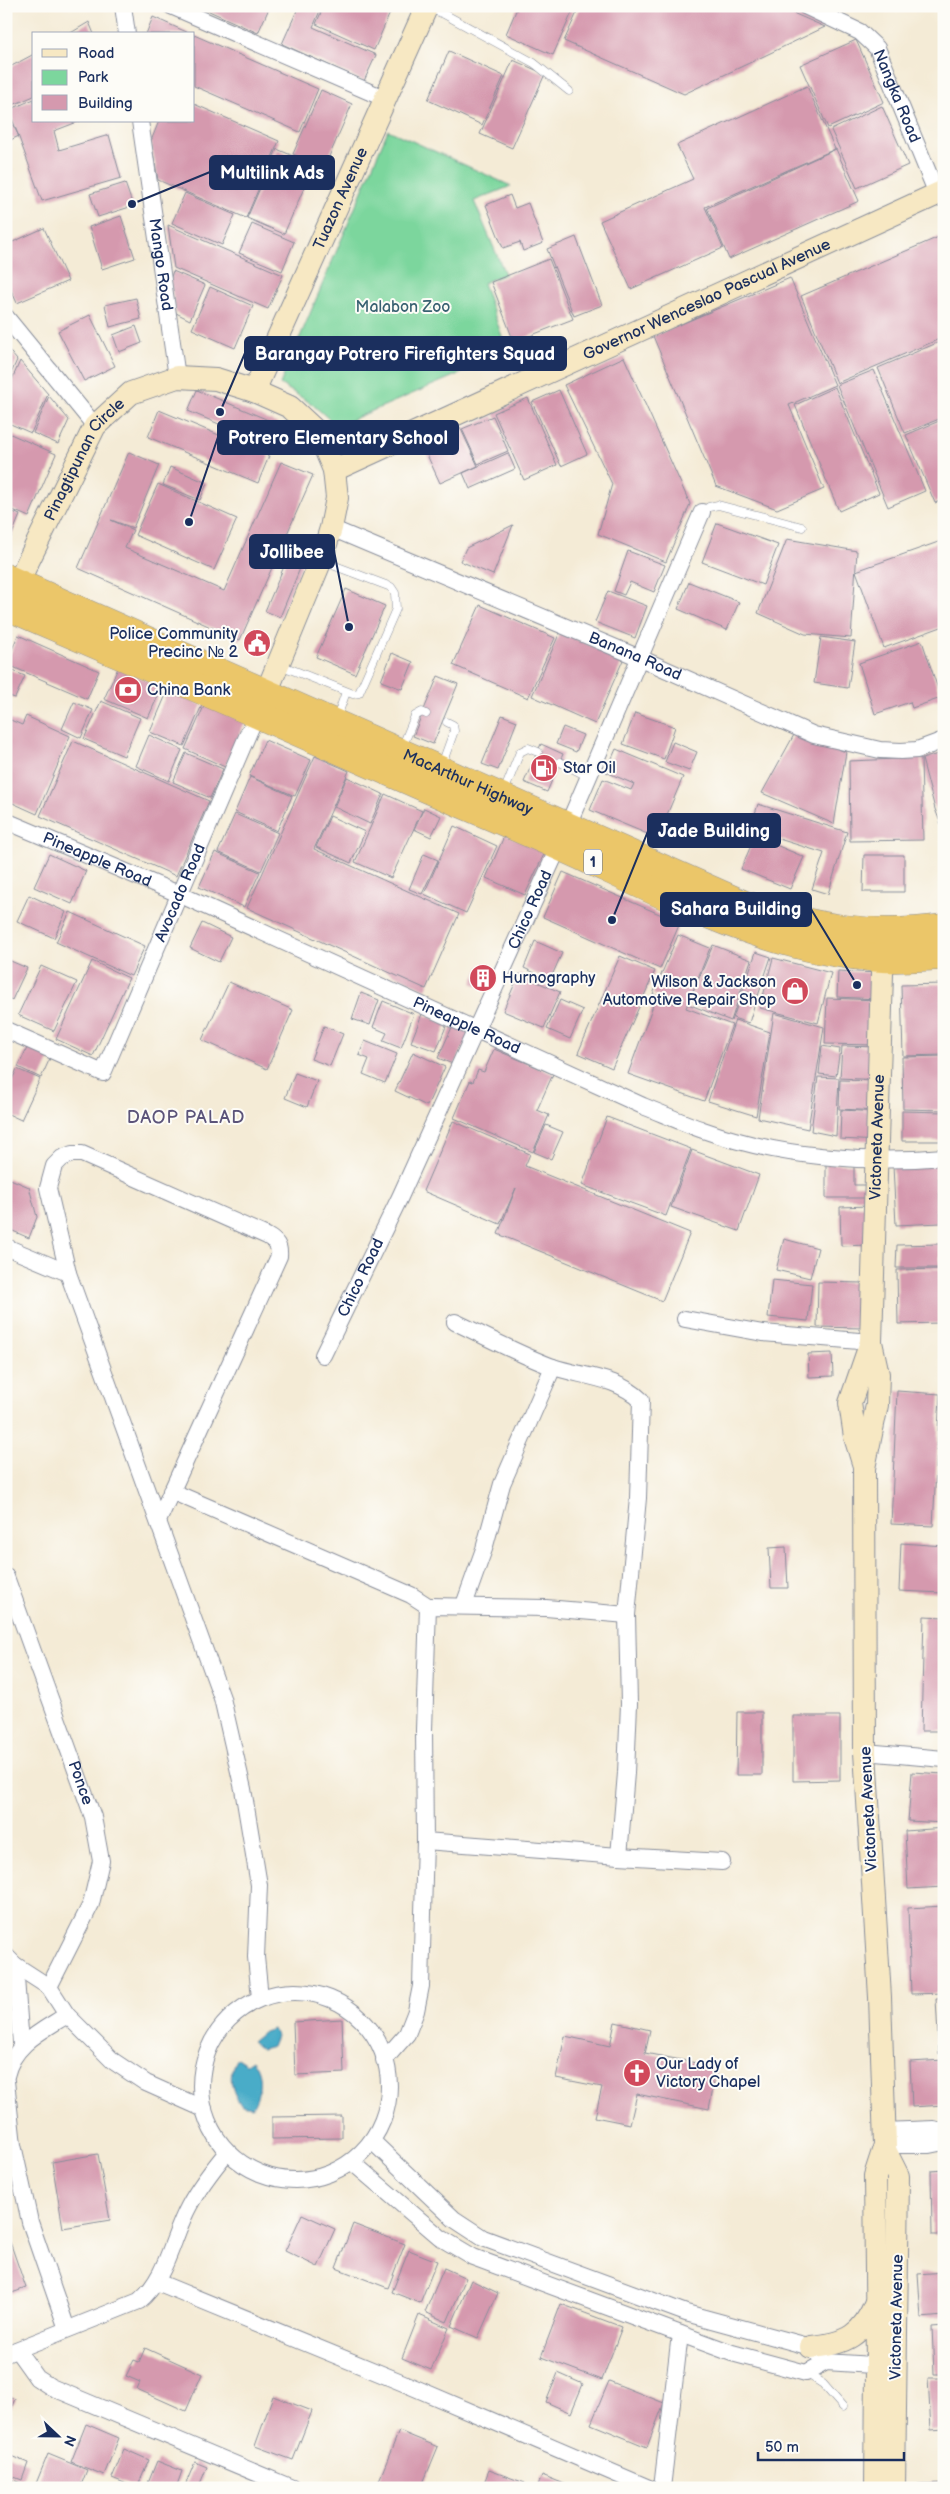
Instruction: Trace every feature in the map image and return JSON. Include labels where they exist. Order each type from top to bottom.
[{"type":"highway","name":"MacArthur Highway","points":[[9,596],[262,703],[563,837],[759,909],[823,926],[860,932],[883,946],[944,956]]},
{"type":"highway","name":"MacArthur Highway","points":[[262,703],[335,722],[440,771],[502,796],[563,837]]},
{"type":"highway","name":"MacArthur Highway","points":[[883,946],[944,928]]},
{"type":"main road","name":"Tuazon Avenue","points":[[254,391],[427,7]]},
{"type":"main road","name":"Governor Wenceslao Pascual Avenue","points":[[334,470],[940,193]]},
{"type":"main road","name":"Pinagtipunan Circle","points":[[9,596],[95,426],[131,393],[177,377],[216,379],[254,391],[290,407],[318,434],[334,470],[337,498],[331,528],[321,560],[262,703]]},
{"type":"main road","name":"Victoneta Avenue","points":[[883,946],[870,1342],[878,1374],[877,1405],[864,1468],[865,1752],[880,1997],[884,2142],[875,2176],[877,2299],[887,2366],[894,2488]]},
{"type":"main road","name":"Victoneta Avenue","points":[[876,2488],[887,2366],[898,2176],[884,2142]]},
{"type":"main road","points":[[819,2354],[854,2336],[869,2320],[877,2299]]},
{"type":"street","points":[[123,6],[127,32]]},
{"type":"street","points":[[171,6],[386,99]]},
{"type":"street","name":"Nangka Road","points":[[805,6],[860,32],[877,48],[940,193]]},
{"type":"street","name":"Mango Road","points":[[140,122],[177,377]]},
{"type":"street","points":[[6,317],[95,426]]},
{"type":"street","name":"Chico Road","points":[[323,1355],[400,1197],[563,837],[702,512]]},
{"type":"street","name":"Banana Road","points":[[331,528],[640,658],[814,735],[880,750],[901,751],[917,750],[944,740]]},
{"type":"street","name":"Avocado Road","points":[[6,1030],[103,1073],[262,703]]},
{"type":"street","name":"Pineapple Road","points":[[6,821],[180,895],[643,1106],[704,1131],[760,1145],[836,1157],[875,1159],[944,1157]]},
{"type":"street","points":[[159,1519],[279,1256],[280,1248],[274,1240],[267,1236],[82,1154],[72,1154],[62,1158],[54,1166],[48,1188],[68,1273],[159,1519],[222,1698],[243,1789],[259,1885],[256,1956],[260,1998]]},
{"type":"street","points":[[6,1247],[68,1273]]},
{"type":"street","points":[[685,1319],[763,1333],[870,1342]]},
{"type":"street","points":[[455,1322],[553,1366],[614,1382],[630,1389],[641,1400],[638,1498],[627,1615],[629,1704],[626,1773],[619,1856]]},
{"type":"street","points":[[464,1605],[484,1549],[502,1484],[553,1366]]},
{"type":"street","points":[[171,1490],[411,1595],[428,1606],[464,1605],[546,1608],[627,1615]]},
{"type":"street","name":"Ponce","points":[[6,1577],[93,1817],[101,1861],[91,1904],[49,1987]]},
{"type":"street","points":[[384,2060],[407,2034],[416,2011],[421,1986],[425,1841],[424,1730],[428,1606]]},
{"type":"street","points":[[865,1752],[944,1758]]},
{"type":"street","points":[[425,1841],[722,1862]]},
{"type":"street","points":[[10,1961],[49,1987],[67,2015],[113,2061],[146,2083],[204,2109]]},
{"type":"street","points":[[10,1961],[21,2045]]},
{"type":"street","points":[[310,1993],[340,2003],[365,2023],[382,2049],[384,2060],[389,2080],[386,2112],[372,2141],[352,2162],[321,2177],[288,2181],[255,2172],[227,2152],[212,2132],[204,2109],[201,2079],[208,2049],[225,2024],[248,2004],[260,1998],[278,1994],[310,1993]]},
{"type":"street","points":[[6,2076],[11,2060],[21,2045],[67,2015]]},
{"type":"street","points":[[6,2081],[13,2145],[30,2222],[67,2329]]},
{"type":"street","points":[[884,2142],[934,2129],[944,2132]]},
{"type":"street","points":[[372,2141],[454,2219],[483,2238],[686,2313],[819,2354],[887,2366]]},
{"type":"street","points":[[884,2142],[929,2145],[944,2142]]},
{"type":"street","points":[[227,2152],[189,2206],[157,2282],[139,2301],[11,2352],[37,2378],[51,2387],[292,2488]]},
{"type":"street","points":[[352,2162],[441,2238],[473,2257],[732,2354],[806,2374],[819,2354]]},
{"type":"street","points":[[532,2280],[540,2260]]},
{"type":"street","points":[[157,2282],[401,2382],[649,2488]]},
{"type":"street","points":[[662,2488],[680,2334]]},
{"type":"lane","points":[[427,7],[444,14],[534,62],[569,91]]},
{"type":"lane","points":[[702,512],[709,507],[718,505],[802,527]]},
{"type":"lane","points":[[278,664],[354,694],[362,689],[396,609],[395,593],[391,587],[321,560]]},
{"type":"lane","points":[[335,722],[346,692]]},
{"type":"lane","points":[[400,753],[415,716],[422,712],[426,714]]},
{"type":"lane","points":[[440,771],[454,731],[453,725],[447,722]]},
{"type":"lane","points":[[502,796],[520,752],[528,748],[538,752]]},
{"type":"lane","points":[[560,762],[589,777]]},
{"type":"lane","points":[[806,2374],[823,2384],[843,2407]]},
{"type":"green space","name":"Malabon Zoo","points":[[388,130],[511,186],[474,201],[505,274],[483,283],[508,353],[337,426],[312,404],[280,384]]},
{"type":"water","points":[[273,2029],[276,2036],[272,2046],[261,2049],[252,2042],[264,2032]]},
{"type":"water","points":[[237,2058],[246,2064],[252,2060],[258,2071],[259,2089],[252,2107],[242,2105],[233,2089],[231,2076]]},
{"type":"building","points":[[198,6],[270,6],[258,33]]},
{"type":"building","points":[[299,6],[322,6],[313,27],[376,55],[364,81],[282,44]]},
{"type":"building","points":[[324,6],[393,6],[374,50],[316,24]]},
{"type":"building","points":[[518,6],[574,8],[553,55],[506,34]]},
{"type":"building","points":[[580,6],[777,6],[825,27],[684,94],[564,41]]},
{"type":"building","points":[[153,17],[187,32],[147,32]]},
{"type":"building","points":[[89,22],[93,32],[72,32]]},
{"type":"building","points":[[195,35],[318,89],[300,132],[195,86]]},
{"type":"building","points":[[856,40],[884,102],[828,128],[800,65]]},
{"type":"building","points":[[449,51],[504,76],[482,125],[428,100]]},
{"type":"building","points":[[32,55],[32,97],[6,108],[6,69]]},
{"type":"building","points":[[513,60],[545,74],[512,148],[480,134]]},
{"type":"building","points":[[807,86],[835,149],[705,207],[723,248],[631,289],[600,221],[693,179],[677,145]]},
{"type":"building","points":[[321,90],[352,104],[324,168],[293,154]]},
{"type":"building","points":[[32,100],[32,122],[77,122],[54,131],[59,150],[109,135],[121,178],[42,201],[9,110]]},
{"type":"building","points":[[195,104],[279,141],[246,218],[158,180],[151,141],[159,122],[195,122]]},
{"type":"building","points":[[882,106],[908,165],[857,188],[831,130]]},
{"type":"building","points":[[6,113],[19,136],[6,142]]},
{"type":"building","points":[[277,149],[314,165],[284,234],[247,218]]},
{"type":"building","points":[[836,149],[859,201],[729,259],[707,208]]},
{"type":"building","points":[[125,183],[133,206],[98,217],[90,194]]},
{"type":"building","points":[[185,193],[235,215],[222,245],[172,223]]},
{"type":"building","points":[[510,195],[515,208],[528,203],[543,243],[523,251],[520,242],[503,248],[486,205]]},
{"type":"building","points":[[121,216],[135,258],[102,269],[89,227]]},
{"type":"building","points":[[252,224],[294,242],[282,271],[239,253]]},
{"type":"building","points":[[168,225],[283,275],[268,309],[174,268]]},
{"type":"building","points":[[44,228],[68,281],[17,303],[6,279],[6,245]]},
{"type":"building","points":[[941,236],[944,241],[944,337],[837,383],[801,296]]},
{"type":"building","points":[[576,237],[602,305],[574,316],[547,249]]},
{"type":"building","points":[[549,259],[573,319],[514,342],[491,282]]},
{"type":"building","points":[[173,271],[205,285],[190,320],[176,313],[170,280]]},
{"type":"building","points":[[790,278],[835,385],[789,405],[824,489],[777,509],[716,486],[653,336]]},
{"type":"building","points":[[210,287],[253,306],[235,348],[192,329]]},
{"type":"building","points":[[136,298],[141,319],[110,327],[105,305]]},
{"type":"building","points":[[90,315],[115,366],[84,381],[58,331]]},
{"type":"building","points":[[136,326],[142,343],[119,352],[113,335]]},
{"type":"building","points":[[944,340],[944,417],[905,433],[878,368]]},
{"type":"building","points":[[6,347],[17,360],[6,385]]},
{"type":"building","points":[[624,357],[690,504],[666,562],[598,534],[612,484],[564,385]]},
{"type":"building","points":[[20,361],[48,394],[31,433],[6,422],[6,393]]},
{"type":"building","points":[[874,370],[925,491],[888,507],[837,385]]},
{"type":"building","points":[[835,387],[879,493],[839,511],[795,405]]},
{"type":"building","points":[[197,390],[292,430],[283,451],[188,411]]},
{"type":"building","points":[[559,390],[587,454],[561,466],[532,402]]},
{"type":"building","points":[[49,396],[69,420],[58,444],[33,433]]},
{"type":"building","points":[[528,398],[557,465],[524,480],[494,413]]},
{"type":"building","points":[[159,410],[269,456],[258,483],[148,437]]},
{"type":"building","points":[[493,416],[508,451],[478,464],[462,429]]},
{"type":"building","points":[[944,419],[944,499],[935,503],[906,435]]},
{"type":"building","points":[[460,427],[478,466],[440,483],[422,444]]},
{"type":"building","points":[[6,432],[56,454],[29,517],[6,507]]},
{"type":"building","points":[[129,452],[159,465],[133,528],[111,520],[133,530],[125,548],[224,591],[281,462],[313,475],[240,640],[78,568]]},
{"type":"building","points":[[508,453],[515,469],[470,489],[463,473]]},
{"type":"building","points":[[170,467],[207,483],[200,500],[163,485]]},
{"type":"building","points":[[158,484],[237,519],[214,570],[135,535]]},
{"type":"building","points":[[6,509],[20,515],[10,539],[6,537]]},
{"type":"building","points":[[717,523],[778,545],[763,585],[702,562]]},
{"type":"building","points":[[513,525],[493,575],[460,561],[466,548]]},
{"type":"building","points":[[787,539],[857,551],[851,638],[805,634],[758,613]]},
{"type":"building","points":[[944,540],[944,626],[884,648],[856,571]]},
{"type":"building","points":[[294,543],[308,549],[280,617],[265,611]]},
{"type":"building","points":[[628,551],[665,565],[654,592],[630,582],[624,595],[614,591]]},
{"type":"building","points":[[689,582],[739,602],[727,630],[678,609]]},
{"type":"building","points":[[346,589],[385,606],[355,674],[316,657]]},
{"type":"building","points":[[608,591],[647,606],[635,638],[595,622]]},
{"type":"building","points":[[480,605],[555,638],[528,698],[453,665]]},
{"type":"building","points":[[560,632],[623,660],[595,724],[532,696]]},
{"type":"building","points":[[18,635],[99,671],[87,699],[6,664]]},
{"type":"building","points":[[821,637],[855,642],[848,688],[814,683]]},
{"type":"building","points":[[922,641],[941,698],[912,708],[910,702],[875,714],[859,663]]},
{"type":"building","points":[[392,653],[413,662],[402,689],[381,681]]},
{"type":"building","points":[[6,668],[25,676],[15,698],[6,695]]},
{"type":"building","points":[[118,668],[162,687],[148,718],[104,699]]},
{"type":"building","points":[[438,676],[458,684],[433,744],[413,736]]},
{"type":"building","points":[[168,690],[202,705],[184,746],[150,732]]},
{"type":"building","points":[[101,701],[140,718],[124,756],[84,739]]},
{"type":"building","points":[[74,702],[93,710],[81,738],[62,729]]},
{"type":"building","points":[[205,704],[245,722],[225,767],[185,749]]},
{"type":"building","points":[[635,713],[675,727],[664,759],[623,744]]},
{"type":"building","points":[[502,715],[517,721],[498,770],[482,764]]},
{"type":"building","points":[[26,716],[70,736],[37,814],[6,800],[6,718],[22,725]]},
{"type":"building","points":[[563,727],[583,735],[576,752],[556,744]]},
{"type":"building","points":[[795,733],[846,752],[834,824],[762,793]]},
{"type":"building","points":[[149,735],[182,750],[169,781],[136,766]]},
{"type":"building","points":[[265,740],[311,760],[295,796],[249,776]]},
{"type":"building","points":[[73,741],[209,801],[176,876],[40,816]]},
{"type":"building","points":[[673,742],[697,752],[689,771],[665,762]]},
{"type":"building","name":"Star Oil","points":[[541,744],[563,754],[547,792],[524,782]]},
{"type":"building","points":[[616,749],[683,777],[657,838],[590,810],[603,779],[631,790],[634,784],[606,772]]},
{"type":"building","points":[[944,752],[944,832],[935,809],[922,759]]},
{"type":"building","points":[[186,753],[223,769],[210,798],[173,782]]},
{"type":"building","points":[[315,756],[349,771],[314,849],[459,914],[426,989],[247,908]]},
{"type":"building","points":[[921,758],[923,840],[850,841],[849,761]]},
{"type":"building","points":[[250,777],[292,796],[277,831],[235,812]]},
{"type":"building","points":[[347,777],[383,794],[370,824],[334,807]]},
{"type":"building","points":[[385,794],[422,811],[391,878],[355,862]]},
{"type":"building","points":[[758,804],[847,832],[828,894],[812,889],[824,853],[750,830]]},
{"type":"building","points":[[424,808],[441,816],[431,837],[414,829]]},
{"type":"building","points":[[235,814],[278,833],[261,871],[218,852]]},
{"type":"building","points":[[330,816],[365,832],[351,863],[316,847]]},
{"type":"building","points":[[454,826],[497,846],[466,913],[424,894]]},
{"type":"building","points":[[505,834],[545,852],[525,895],[486,878]]},
{"type":"building","points":[[755,836],[804,857],[790,889],[741,869]]},
{"type":"building","points":[[215,852],[260,872],[244,907],[199,887]]},
{"type":"building","points":[[49,854],[86,871],[72,904],[34,887]]},
{"type":"building","points":[[424,854],[438,860],[422,894],[409,889]]},
{"type":"building","points":[[864,855],[904,855],[904,892],[863,892]]},
{"type":"building","points":[[563,872],[680,923],[660,969],[543,917]]},
{"type":"building","points":[[29,895],[66,912],[54,938],[17,921]]},
{"type":"building","points":[[70,912],[145,946],[131,976],[56,942]]},
{"type":"building","points":[[202,923],[231,937],[219,962],[190,948]]},
{"type":"building","points":[[678,935],[710,948],[686,1008],[732,1025],[704,1101],[628,1074],[656,997],[677,1004],[653,994]]},
{"type":"building","points":[[535,941],[562,953],[550,980],[524,968]]},
{"type":"building","points":[[713,945],[751,960],[731,1021],[688,1004]]},
{"type":"building","points":[[756,952],[771,957],[758,996],[746,992],[757,996],[749,1023],[733,1018]]},
{"type":"building","points":[[620,956],[655,971],[612,1068],[578,1053]]},
{"type":"building","name":"Wilson & Jackson Automotive Repair Shop","points":[[773,958],[831,973],[818,1023],[760,1008]]},
{"type":"building","points":[[6,959],[27,968],[12,1000],[6,997]]},
{"type":"building","points":[[92,961],[129,978],[93,1056],[56,1039]]},
{"type":"building","points":[[41,966],[77,982],[54,1031],[18,1015]]},
{"type":"building","name":"Hurnography","points":[[480,966],[493,972],[486,989],[472,983]]},
{"type":"building","points":[[838,971],[878,973],[878,999],[837,997]]},
{"type":"building","points":[[519,974],[560,992],[544,1028],[503,1011]]},
{"type":"building","points":[[229,982],[293,1010],[267,1069],[202,1040]]},
{"type":"building","points":[[944,984],[944,1055],[903,1056],[901,985]]},
{"type":"building","points":[[361,993],[379,1000],[370,1025],[352,1019]]},
{"type":"building","points":[[827,998],[878,1000],[876,1045],[825,1044]]},
{"type":"building","points":[[560,1000],[583,1010],[570,1039],[547,1029]]},
{"type":"building","points":[[383,1001],[414,1014],[401,1048],[383,1041],[387,1033],[373,1027]]},
{"type":"building","points":[[774,1013],[824,1027],[808,1129],[758,1118]]},
{"type":"building","points":[[422,1014],[447,1024],[436,1051],[411,1042]]},
{"type":"building","points":[[735,1020],[770,1032],[756,1116],[708,1101]]},
{"type":"building","points":[[453,1025],[470,1033],[455,1065],[438,1058]]},
{"type":"building","points":[[324,1026],[343,1034],[330,1066],[311,1059]]},
{"type":"building","points":[[365,1041],[397,1054],[385,1083],[363,1074],[369,1059],[359,1055]]},
{"type":"building","points":[[28,1046],[51,1056],[41,1078],[18,1067]]},
{"type":"building","points":[[822,1046],[840,1049],[836,1076],[819,1074]]},
{"type":"building","points":[[842,1046],[881,1047],[879,1080],[840,1078]]},
{"type":"building","points":[[494,1049],[553,1074],[537,1110],[549,1115],[533,1152],[454,1118],[470,1081],[473,1082],[478,1070],[484,1072]]},
{"type":"building","points":[[413,1052],[445,1067],[427,1106],[395,1091]]},
{"type":"building","points":[[944,1056],[944,1110],[903,1109],[902,1057]]},
{"type":"building","points":[[17,1069],[40,1079],[21,1120],[6,1113],[6,1092]]},
{"type":"building","points":[[295,1073],[317,1081],[307,1107],[285,1098]]},
{"type":"building","points":[[818,1077],[839,1078],[836,1136],[811,1131]]},
{"type":"building","points":[[840,1080],[880,1081],[879,1111],[839,1109]]},
{"type":"building","points":[[841,1110],[880,1112],[878,1141],[840,1139]]},
{"type":"building","points":[[902,1111],[944,1112],[944,1141],[902,1141]]},
{"type":"building","points":[[607,1117],[691,1149],[666,1216],[582,1185]]},
{"type":"building","points":[[453,1121],[530,1154],[525,1166],[690,1233],[662,1301],[498,1234],[516,1188],[500,1224],[423,1191]]},
{"type":"building","points":[[546,1125],[563,1132],[551,1159],[534,1152]]},
{"type":"building","points":[[692,1150],[759,1175],[739,1231],[671,1207]]},
{"type":"building","points":[[826,1164],[854,1164],[854,1185],[867,1185],[867,1198],[826,1198]]},
{"type":"building","points":[[938,1164],[941,1223],[896,1225],[893,1166]]},
{"type":"building","points":[[8,1178],[29,1187],[37,1217],[29,1238],[6,1228],[6,1183]]},
{"type":"building","points":[[869,1206],[869,1245],[841,1246],[840,1207]]},
{"type":"building","points":[[784,1239],[818,1248],[810,1278],[776,1270]]},
{"type":"building","points":[[940,1244],[940,1268],[896,1268],[897,1245]]},
{"type":"building","points":[[940,1269],[941,1323],[898,1324],[897,1270]]},
{"type":"building","points":[[772,1280],[812,1284],[808,1321],[768,1317]]},
{"type":"building","points":[[818,1282],[863,1283],[862,1328],[817,1327]]},
{"type":"building","points":[[832,1353],[833,1376],[809,1377],[808,1354]]},
{"type":"building","points":[[897,1391],[940,1394],[933,1526],[891,1524]]},
{"type":"building","points":[[901,1543],[944,1546],[943,1593],[899,1591]]},
{"type":"building","points":[[786,1547],[788,1588],[771,1588],[769,1548]]},
{"type":"building","points":[[924,1616],[944,1617],[944,1731],[921,1731]]},
{"type":"building","points":[[737,1712],[762,1712],[762,1775],[736,1775]]},
{"type":"building","points":[[793,1716],[840,1716],[840,1780],[793,1781]]},
{"type":"building","points":[[912,1772],[944,1774],[944,1823],[908,1821]]},
{"type":"building","points":[[944,1828],[944,1887],[908,1889],[905,1831]]},
{"type":"building","points":[[944,1906],[944,1993],[911,1994],[908,1908]]},
{"type":"building","points":[[936,1999],[944,1999],[944,2053],[939,2054]]},
{"type":"building","points":[[342,2019],[344,2073],[295,2075],[293,2022]]},
{"type":"building","name":"Our Lady of Victory Chapel","points":[[615,2022],[650,2030],[645,2053],[717,2067],[709,2109],[637,2094],[630,2124],[595,2117],[602,2087],[556,2078],[565,2036],[610,2046]]},
{"type":"building","points":[[944,2060],[944,2105],[912,2107],[910,2062]]},
{"type":"building","points":[[342,2116],[342,2138],[272,2139],[272,2117]]},
{"type":"building","points":[[98,2154],[110,2220],[63,2228],[52,2162]]},
{"type":"building","points":[[944,2170],[944,2235],[932,2235],[931,2171]]},
{"type":"building","points":[[302,2214],[335,2229],[318,2267],[285,2251]]},
{"type":"building","points":[[353,2224],[405,2244],[388,2288],[336,2268]]},
{"type":"building","points":[[10,2242],[26,2288],[6,2295],[6,2243]]},
{"type":"building","points":[[409,2250],[437,2261],[420,2303],[392,2292]]},
{"type":"building","points":[[444,2268],[466,2278],[447,2322],[425,2312]]},
{"type":"building","points":[[944,2272],[944,2316],[921,2318],[918,2274]]},
{"type":"building","points":[[471,2280],[498,2293],[478,2338],[451,2326]]},
{"type":"building","points":[[561,2304],[622,2327],[602,2380],[541,2357]]},
{"type":"building","points":[[419,2315],[449,2328],[431,2370],[402,2358]]},
{"type":"building","points":[[944,2326],[944,2374],[934,2374],[932,2327]]},
{"type":"building","points":[[145,2348],[202,2374],[186,2411],[137,2389],[140,2382],[126,2376],[134,2360],[139,2362]]},
{"type":"building","points":[[558,2373],[583,2384],[571,2413],[546,2402]]},
{"type":"building","points":[[928,2378],[944,2378],[944,2429],[931,2430]]},
{"type":"building","points":[[609,2381],[664,2403],[647,2447],[591,2424]]},
{"type":"building","points":[[6,2395],[15,2399],[6,2420]]},
{"type":"building","points":[[273,2396],[312,2411],[293,2460],[255,2446]]},
{"type":"building","points":[[86,2424],[119,2438],[104,2475],[71,2462]]},
{"type":"building","points":[[399,2431],[438,2447],[421,2488],[376,2488]]},
{"type":"building","points":[[124,2449],[149,2460],[137,2488],[112,2478]]},
{"type":"building","points":[[6,2454],[28,2463],[22,2480],[6,2474]]},
{"type":"building","points":[[48,2454],[87,2470],[80,2488],[40,2488],[35,2486]]},
{"type":"building","points":[[157,2461],[182,2471],[176,2488],[146,2488]]},
{"type":"building","points":[[195,2462],[207,2467],[199,2486],[203,2488],[184,2488]]},
{"type":"building","points":[[489,2470],[525,2483],[523,2488],[482,2488]]},
{"type":"building","points":[[542,2475],[567,2485],[566,2488],[537,2488]]},
{"type":"building","points":[[6,2477],[28,2486],[28,2488],[6,2488]]},
{"type":"building","points":[[944,2483],[944,2488],[918,2488],[918,2484]]},
{"type":"place","name":"Multilink Ads","points":[[132,204]]},
{"type":"place","name":"Barangay Potrero Firefighters Squad","points":[[220,412]]},
{"type":"place","name":"Potrero Elementary School","points":[[189,522]]},
{"type":"place","name":"Jollibee","points":[[349,627]]},
{"type":"place","name":"Police Community Precinc № 2","points":[[257,643]]},
{"type":"place","name":"China Bank","points":[[128,690]]},
{"type":"place","name":"Star Oil","points":[[544,768]]},
{"type":"place","name":"Jade Building","points":[[612,920]]},
{"type":"place","name":"Hurnography","points":[[483,978]]},
{"type":"place","name":"Sahara Building","points":[[857,985]]},
{"type":"place","name":"Wilson & Jackson Automotive Repair Shop","points":[[795,991]]},
{"type":"place","name":"Our Lady of Victory Chapel","points":[[637,2073]]},
{"type":"district","name":"DAOP PALAD","points":[[186,1117]]}]
